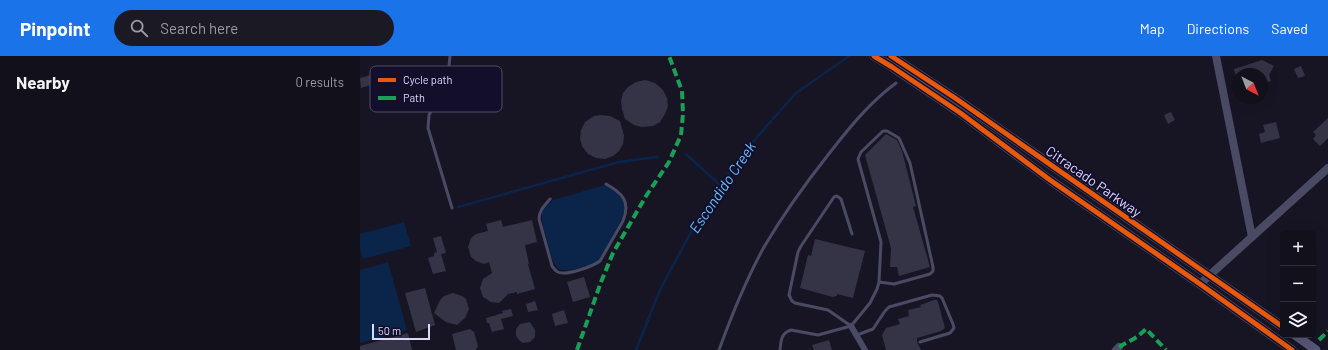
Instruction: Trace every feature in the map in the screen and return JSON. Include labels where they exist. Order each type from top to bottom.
[{"type":"main road","name":"Citracado Parkway","points":[[874,56],[894,61],[955,98],[1280,325]]},
{"type":"main road","name":"Citracado Parkway","points":[[894,61],[1050,180],[1292,350]]},
{"type":"main road","points":[[1299,338],[1316,350]]},
{"type":"street","points":[[1216,56],[1252,237]]},
{"type":"street","points":[[1200,284],[1328,168]]},
{"type":"street","points":[[851,326],[865,350]]},
{"type":"lane","points":[[449,66],[450,56]]},
{"type":"lane","points":[[719,350],[747,282],[763,249],[776,228],[820,166],[857,118],[880,95],[896,83]]},
{"type":"lane","points":[[431,112],[428,128],[452,208]]},
{"type":"lane","points":[[780,350],[781,338],[787,331],[791,330],[818,335],[851,326],[870,303],[878,289],[881,242],[858,159],[861,152],[883,131],[887,131],[899,138],[910,163],[933,271],[930,274],[900,283],[894,284],[879,282]]},
{"type":"lane","points":[[550,199],[542,208],[539,219],[552,266],[555,271],[560,273],[569,273],[593,265],[600,261],[626,215],[626,206],[622,194],[606,184]]},
{"type":"lane","points":[[851,326],[828,310],[795,303],[789,295],[798,252],[834,197],[837,196],[840,199],[852,234]]},
{"type":"lane","points":[[856,335],[873,329],[889,307],[932,295],[940,296],[954,324],[954,328],[950,333],[920,342]]},
{"type":"water","points":[[605,185],[618,193],[623,200],[624,215],[601,258],[593,264],[572,270],[559,269],[553,261],[546,236],[542,221],[543,210],[553,200]]},
{"type":"water","points":[[404,222],[411,246],[363,259],[360,249],[360,234]]},
{"type":"water","points":[[388,262],[407,330],[360,343],[360,270]]},
{"type":"building","points":[[1262,60],[1274,66],[1269,75],[1271,81],[1268,82],[1268,68],[1237,68]]},
{"type":"building","points":[[1301,66],[1305,76],[1298,78],[1294,69]]},
{"type":"building","points":[[370,75],[370,85],[361,88],[360,78]]},
{"type":"building","points":[[645,80],[655,83],[663,90],[667,98],[668,106],[660,122],[653,126],[642,127],[634,125],[625,119],[621,101],[623,93],[628,87],[636,82]]},
{"type":"building","points":[[1171,112],[1175,120],[1168,124],[1164,115]]},
{"type":"building","points":[[594,116],[610,116],[620,121],[624,136],[623,144],[619,151],[613,156],[605,159],[596,158],[588,154],[582,146],[580,138],[581,130],[585,122]]},
{"type":"building","points":[[1328,118],[1328,138],[1320,146],[1313,139],[1316,135],[1313,132]]},
{"type":"building","points":[[1276,122],[1280,138],[1261,143],[1259,134],[1265,132],[1263,125]]},
{"type":"building","points":[[886,134],[897,140],[902,151],[916,206],[913,207],[930,267],[899,276],[897,267],[890,267],[891,248],[865,155]]},
{"type":"building","points":[[501,220],[503,227],[532,220],[537,242],[525,245],[528,264],[535,289],[517,294],[517,292],[508,294],[499,303],[491,302],[483,297],[480,288],[483,279],[492,273],[489,262],[484,264],[476,261],[471,257],[468,247],[471,238],[476,234],[488,231],[486,224]]},
{"type":"building","points":[[441,236],[446,253],[441,254],[446,271],[433,274],[428,258],[434,256],[434,253],[437,252],[433,238]]},
{"type":"building","points":[[815,239],[865,251],[853,298],[837,294],[837,296],[833,297],[800,288],[808,255],[811,256]]},
{"type":"building","points":[[584,277],[590,297],[573,302],[567,282]]},
{"type":"building","points":[[425,288],[435,325],[416,332],[405,293]]},
{"type":"building","points":[[453,293],[466,299],[469,309],[465,318],[457,325],[446,322],[434,313],[440,300],[444,296]]},
{"type":"building","points":[[937,300],[938,302],[945,328],[941,331],[917,338],[917,342],[921,350],[886,350],[882,335],[886,328],[900,324],[898,319],[909,316],[908,310],[921,307],[920,305]]},
{"type":"building","points":[[535,301],[538,310],[528,312],[526,304]]},
{"type":"building","points":[[511,309],[513,316],[501,319],[504,329],[492,332],[486,318]]},
{"type":"building","points":[[564,310],[568,323],[555,326],[552,314]]},
{"type":"building","points":[[530,322],[535,330],[535,337],[530,342],[523,343],[516,336],[516,329],[520,324]]},
{"type":"building","points":[[470,329],[474,332],[478,346],[476,350],[456,350],[452,334]]},
{"type":"building","points":[[408,333],[412,350],[360,350],[360,346]]},
{"type":"building","points":[[829,340],[832,350],[814,350],[812,345]]},
{"type":"waterway","name":"Escondido Creek","points":[[636,350],[660,290],[694,226],[741,155],[795,94],[849,56]]},
{"type":"waterway","points":[[686,154],[721,186]]},
{"type":"waterway","points":[[458,207],[619,162],[658,157]]},
{"type":"marked path","points":[[577,350],[613,253],[646,196],[669,162],[681,135],[683,114],[682,91],[669,56]]},
{"type":"marked path","points":[[1119,347],[1137,337],[1146,329],[1166,350]]},
{"type":"marked path","points":[[1319,340],[1328,331]]},
{"type":"cycle path","points":[[874,56],[959,112],[1050,180],[1292,350]]},
{"type":"cycle path","points":[[891,56],[955,98],[1280,325]]}]
